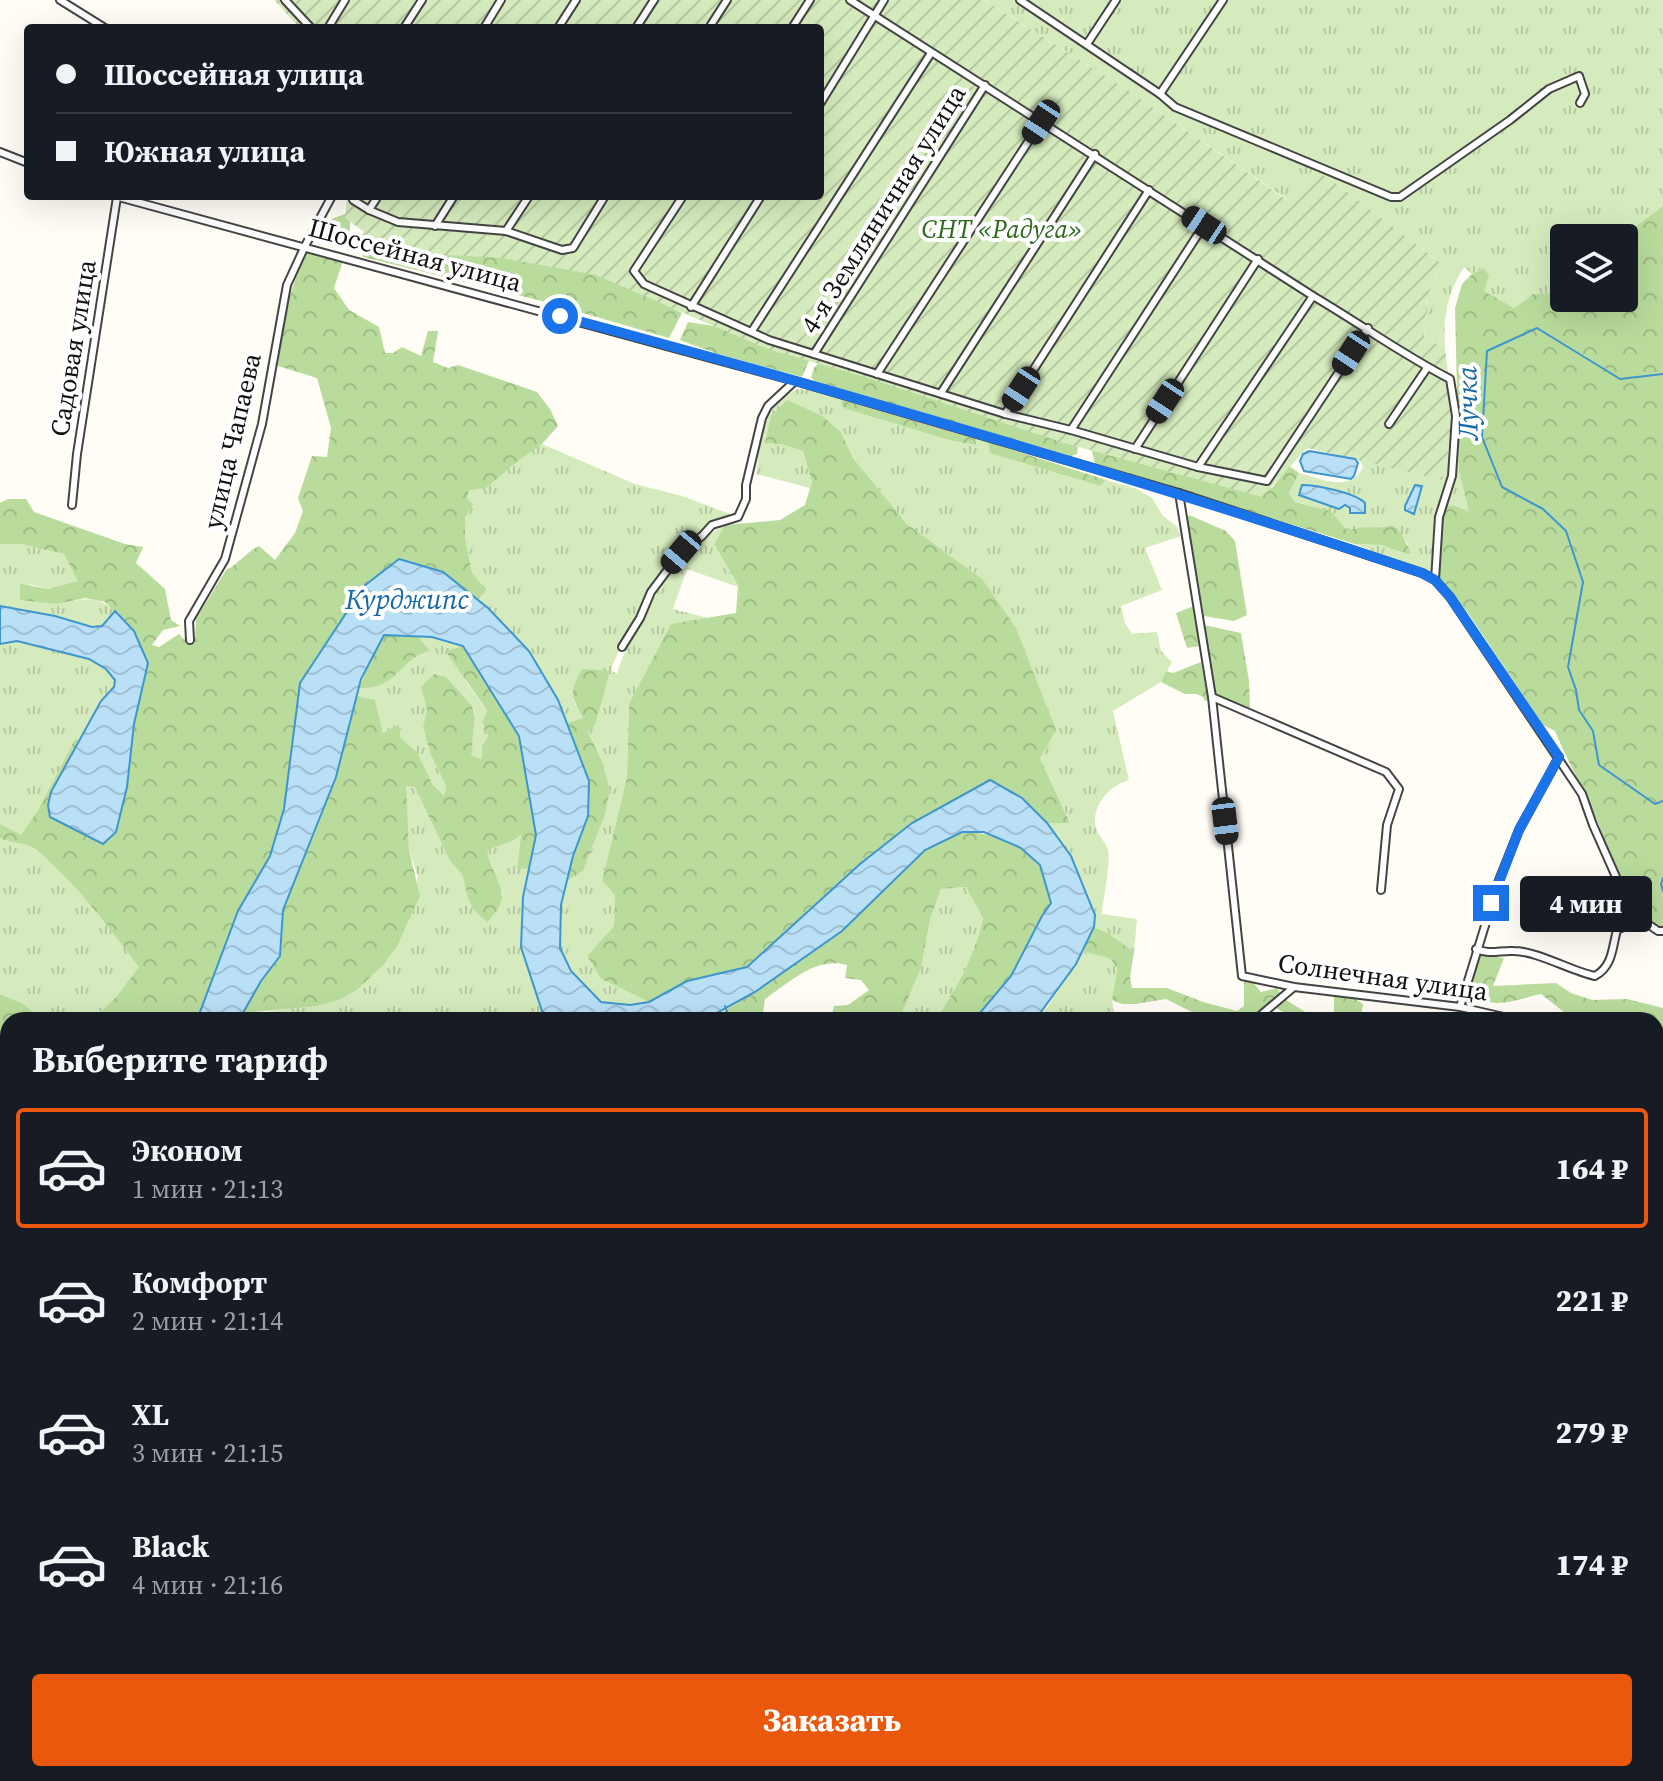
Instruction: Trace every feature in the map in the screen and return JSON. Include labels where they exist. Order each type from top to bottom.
[{"type":"street","points":[[60,0],[99,24]]},
{"type":"street","points":[[285,0],[307,24]]},
{"type":"street","points":[[330,24],[345,0]]},
{"type":"street","points":[[407,24],[422,0]]},
{"type":"street","points":[[486,24],[501,0]]},
{"type":"street","points":[[561,24],[576,0]]},
{"type":"street","points":[[639,24],[654,0]]},
{"type":"street","points":[[712,24],[727,0]]},
{"type":"street","points":[[795,24],[810,0]]},
{"type":"street","points":[[850,0],[1313,296],[1427,368],[1450,379],[1456,416],[1452,476],[1439,517],[1435,580]]},
{"type":"street","points":[[824,98],[884,0]]},
{"type":"street","points":[[1020,0],[1191,116],[1391,197],[1400,197],[1549,89],[1579,76],[1585,94],[1580,103]]},
{"type":"street","points":[[1087,44],[1116,0]]},
{"type":"street","points":[[1160,94],[1223,0]]},
{"type":"street","points":[[752,331],[931,53]]},
{"type":"street","name":"4-я Земляничная улица","points":[[814,354],[985,85]]},
{"type":"street","points":[[877,374],[1041,122]]},
{"type":"street","points":[[0,152],[24,161]]},
{"type":"street","points":[[941,393],[1095,154]]},
{"type":"street","points":[[1005,414],[1149,190]]},
{"type":"street","name":"Садовая улица","points":[[72,505],[115,200]]},
{"type":"street","name":"Шоссейная улица","points":[[131,200],[795,381],[1179,493]]},
{"type":"street","name":"улица Чапаева","points":[[190,640],[189,621],[225,559],[262,424],[287,285],[330,200]]},
{"type":"street","points":[[353,200],[398,222],[506,231],[562,250],[573,248],[603,200]]},
{"type":"street","points":[[369,210],[375,200]]},
{"type":"street","points":[[435,226],[451,200]]},
{"type":"street","points":[[506,231],[526,200]]},
{"type":"street","points":[[680,200],[634,271],[644,284],[691,307],[769,340],[1005,414],[1198,467],[1267,481],[1368,328]]},
{"type":"street","points":[[691,307],[758,200]]},
{"type":"street","points":[[1071,430],[1204,225]]},
{"type":"street","points":[[1135,449],[1258,259]]},
{"type":"street","points":[[1198,467],[1313,296]]},
{"type":"street","points":[[1389,424],[1427,368]]},
{"type":"street","points":[[622,647],[651,592],[681,552],[712,525],[738,517],[746,499],[746,485],[762,418],[768,406],[795,381]]},
{"type":"street","points":[[1381,890],[1387,825],[1399,789],[1386,772],[1212,697],[1179,493],[1422,573],[1435,580],[1466,619],[1582,794],[1632,913],[1658,931],[1663,931]]},
{"type":"street","name":"Солнечная улица","points":[[1212,697],[1242,976],[1294,987],[1460,1007],[1476,1012]]},
{"type":"street","points":[[1460,1007],[1476,949],[1519,830],[1559,757]]},
{"type":"street","points":[[1476,949],[1499,953],[1515,950],[1595,976],[1610,962],[1617,930],[1640,919]]},
{"type":"street","points":[[1264,1012],[1294,987]]},
{"type":"green space","name":"СНТ «Радуга»","points":[[274,0],[984,0],[1128,90],[1287,200],[1313,170],[1330,179],[1442,264],[1427,296],[1424,337],[1445,348],[1454,423],[1442,480],[1307,448],[1262,497],[1064,443],[865,377],[767,349],[596,275],[502,258],[392,252],[345,218],[347,200],[824,200],[824,24],[296,24]]},
{"type":"green space","points":[[984,0],[1663,0],[1663,206],[1638,225],[1550,224],[1550,293],[1533,294],[1514,308],[1484,292],[1484,268],[1472,274],[1464,267],[1447,306],[1445,348],[1424,337],[1427,296],[1442,264],[1330,179],[1313,170],[1288,200],[1128,90]]},
{"type":"green space","points":[[1663,206],[1663,928],[1651,924],[1630,899],[1555,731],[1543,725],[1468,613],[1440,580],[1440,535],[1446,506],[1453,505],[1469,512],[1459,472],[1455,308],[1462,284],[1484,268],[1489,276],[1484,291],[1514,308],[1533,294],[1550,293],[1550,312],[1638,312],[1638,225]]},
{"type":"green space","points":[[350,212],[350,229],[343,247],[322,237],[329,222]]},
{"type":"green space","points":[[370,225],[563,253],[682,313],[669,338],[538,300],[363,257],[358,240]]},
{"type":"green space","points":[[307,251],[343,261],[334,288],[349,310],[379,327],[385,353],[393,353],[402,347],[421,356],[428,331],[438,331],[433,362],[448,368],[458,365],[537,392],[558,426],[542,444],[486,488],[469,490],[467,499],[474,504],[465,518],[465,537],[472,573],[487,590],[478,600],[443,572],[364,586],[301,683],[284,809],[270,856],[238,911],[200,1012],[100,1012],[139,967],[63,874],[31,847],[0,838],[0,824],[21,835],[38,810],[75,739],[82,740],[51,792],[127,787],[134,724],[148,663],[134,631],[105,602],[85,598],[57,604],[20,600],[20,584],[49,589],[78,581],[64,554],[20,544],[0,544],[0,503],[8,499],[26,499],[34,512],[125,544],[143,547],[136,563],[165,589],[171,620],[180,626],[163,630],[152,645],[159,647],[179,634],[188,643],[195,638],[196,619],[226,570],[259,546],[275,560],[295,533],[303,511],[298,498],[312,456],[327,457],[331,428],[317,378],[278,366],[287,307]]},
{"type":"green space","points":[[688,322],[720,327],[811,356],[802,377],[715,353],[680,340]]},
{"type":"green space","points":[[821,360],[1078,444],[1077,454],[1071,456],[816,383],[811,377]]},
{"type":"green space","points":[[797,389],[842,400],[841,405],[846,409],[952,441],[975,445],[975,439],[988,442],[991,453],[1100,486],[1106,480],[1137,489],[1152,498],[1163,516],[1177,527],[1181,536],[1145,548],[1162,590],[1121,606],[1125,623],[1132,634],[1157,632],[1161,651],[1172,662],[1161,682],[1113,711],[1129,780],[1103,798],[1095,820],[1109,857],[1102,914],[1137,919],[1134,952],[1094,927],[1094,915],[1085,887],[1047,823],[1070,822],[1040,758],[982,579],[907,524],[853,458],[841,432],[766,443],[803,451],[812,482],[810,488],[756,474],[769,415]]},
{"type":"green space","points":[[787,400],[822,416],[841,432],[853,458],[907,524],[982,579],[1016,628],[1056,730],[1040,758],[1070,823],[1047,823],[1022,798],[912,823],[860,864],[747,967],[687,981],[649,1002],[601,979],[587,956],[614,926],[615,895],[602,881],[627,777],[629,704],[671,624],[736,613],[738,586],[714,544],[725,525],[780,520],[805,505],[812,482],[803,451],[765,443],[771,416]]},
{"type":"green space","points":[[842,400],[975,439],[976,445],[952,441],[846,409],[841,405]]},
{"type":"green space","points":[[988,442],[1106,480],[1100,486],[990,453]]},
{"type":"green space","points":[[1095,443],[1265,490],[1272,488],[1289,466],[1299,473],[1289,493],[1295,502],[1330,511],[1348,531],[1392,525],[1401,533],[1411,553],[1381,545],[1355,544],[1095,464],[1092,451]]},
{"type":"green space","points":[[542,444],[635,484],[682,496],[730,514],[708,525],[663,570],[633,622],[611,670],[617,674],[637,628],[673,570],[695,546],[725,525],[714,544],[738,587],[687,569],[673,609],[708,618],[730,614],[723,641],[629,704],[627,777],[602,881],[615,895],[614,926],[587,956],[601,979],[649,1002],[611,1003],[593,995],[568,964],[561,950],[559,925],[567,881],[583,871],[605,815],[610,791],[602,761],[588,731],[595,725],[597,709],[573,700],[583,718],[567,723],[551,688],[531,656],[507,627],[478,600],[487,590],[472,573],[465,537],[465,518],[474,504],[467,499],[469,490]]},
{"type":"green space","points":[[1459,445],[1459,472],[1469,513],[1453,505],[1447,506]]},
{"type":"green space","points":[[1452,451],[1449,482],[1437,525],[1431,576],[1355,544],[1381,545],[1407,554],[1408,544],[1392,525],[1348,531],[1324,512],[1295,502],[1289,493],[1299,473],[1326,481],[1351,480],[1363,467],[1357,454],[1422,456]],"holes":[[[1302,485],[1327,488],[1361,498],[1350,507],[1344,505],[1339,509],[1299,495]]]},
{"type":"green space","points":[[1189,515],[1226,531],[1235,541],[1247,615],[1234,621],[1204,616],[1187,519]]},
{"type":"green space","points":[[0,544],[20,544],[64,554],[79,582],[49,589],[28,584],[57,604],[95,600],[115,611],[102,626],[92,627],[55,616],[0,606]]},
{"type":"green space","points":[[1194,606],[1200,646],[1187,648],[1176,613]]},
{"type":"green space","points":[[1204,625],[1241,633],[1250,709],[1214,695]]},
{"type":"green space","points":[[384,635],[418,636],[430,651],[420,654],[382,684],[359,688],[375,649]]},
{"type":"green space","points":[[418,636],[463,646],[448,650],[487,710],[482,722],[488,736],[482,746],[482,759],[471,755],[475,716],[468,701],[454,694],[421,687],[427,710],[423,727],[430,753],[446,786],[444,797],[433,785],[417,752],[401,738],[399,724],[383,734],[375,701],[357,696],[359,688],[378,684],[429,650]]},
{"type":"green space","points":[[17,640],[89,659],[106,669],[115,680],[115,687],[82,740],[75,739],[21,836],[0,824],[0,644]]},
{"type":"green space","points":[[463,646],[519,736],[536,835],[529,869],[517,868],[521,835],[487,852],[502,896],[496,912],[487,922],[468,899],[462,874],[450,861],[415,787],[406,786],[409,850],[420,896],[397,947],[357,990],[341,999],[316,1006],[244,1012],[280,956],[283,910],[315,832],[357,696],[375,700],[383,733],[399,724],[401,738],[417,752],[433,785],[444,796],[446,786],[430,753],[423,727],[427,710],[421,687],[434,674],[446,677],[472,706],[475,717],[471,755],[482,759],[482,746],[488,736],[482,722],[487,710],[448,655],[448,650]]},
{"type":"green space","points":[[1201,662],[1208,700],[1204,701],[1197,694],[1185,694],[1161,682],[1166,671],[1173,673]]},
{"type":"green space","points":[[582,669],[610,671],[595,725],[588,732],[602,761],[610,790],[605,815],[583,871],[567,881],[573,855],[574,739],[567,723],[583,718],[573,694]]},
{"type":"green space","points":[[405,786],[415,786],[450,861],[462,874],[468,899],[503,895],[486,852],[521,834],[517,867],[529,869],[522,919],[543,1012],[266,1012],[341,999],[357,990],[382,966],[397,947],[408,923],[418,877],[409,850]]},
{"type":"green space","points":[[962,832],[995,836],[1017,845],[1035,858],[1046,880],[1051,903],[1011,976],[981,1012],[941,1012],[964,971],[983,918],[966,887],[941,889],[930,920],[921,968],[902,1012],[833,1012],[834,1006],[848,1005],[869,990],[861,980],[845,978],[847,965],[836,963],[814,967],[794,978],[765,999],[763,1012],[722,1012],[842,931],[925,850]]},
{"type":"green space","points":[[0,838],[31,847],[49,861],[91,905],[140,967],[100,1012],[33,1012],[22,1003],[0,994]]},
{"type":"green space","points":[[966,887],[983,917],[975,946],[941,1012],[902,1012],[921,968],[930,920],[941,889]]},
{"type":"green space","points":[[1094,927],[1134,952],[1130,977],[1132,988],[1167,988],[1237,1011],[1244,1006],[1244,982],[1252,981],[1261,992],[1277,988],[1281,994],[1259,1012],[1192,1012],[1166,999],[1122,1004],[1112,1000],[1117,969],[1111,959],[1083,951]]},
{"type":"green space","points":[[1083,951],[1111,959],[1117,969],[1112,1000],[1114,1012],[1042,1012]]},
{"type":"green space","points":[[1479,954],[1504,958],[1493,986],[1556,983],[1571,993],[1592,1000],[1627,999],[1663,1008],[1663,1012],[1564,1012],[1541,994],[1510,1002],[1491,1002],[1476,993],[1469,982]]},
{"type":"green space","points":[[0,994],[22,1003],[33,1012],[0,1012]]},
{"type":"green space","points":[[1334,995],[1353,998],[1363,1004],[1362,1012],[1334,1012]]},
{"type":"green space","points":[[1286,1000],[1305,1012],[1283,1012],[1276,1008]]},
{"type":"water","points":[[1309,451],[1355,459],[1358,463],[1354,476],[1351,479],[1304,471],[1300,461],[1303,454]]},
{"type":"water","points":[[1302,485],[1326,488],[1360,499],[1365,503],[1365,513],[1350,513],[1350,508],[1345,505],[1339,509],[1299,495]]},
{"type":"water","points":[[1415,485],[1422,486],[1414,514],[1405,510],[1405,506]]},
{"type":"water","name":"Курджипс","points":[[399,559],[443,572],[488,608],[529,651],[558,700],[589,781],[588,816],[573,856],[561,905],[560,948],[571,971],[601,1002],[630,1005],[649,1002],[687,981],[747,967],[860,864],[912,823],[990,780],[1022,798],[1047,823],[1071,856],[1095,915],[1094,927],[1076,964],[1041,1012],[981,1012],[1011,976],[1051,903],[1040,865],[1021,848],[984,832],[962,832],[925,850],[842,931],[755,992],[719,1012],[543,1012],[521,947],[523,897],[536,835],[519,736],[463,646],[432,637],[384,635],[361,679],[336,777],[283,910],[280,956],[244,1012],[200,1012],[238,911],[270,856],[284,809],[300,683],[364,586]]},
{"type":"water","points":[[0,606],[55,616],[92,627],[102,626],[115,611],[134,631],[148,663],[134,724],[127,787],[116,832],[103,844],[50,817],[48,805],[51,792],[101,701],[114,687],[115,680],[106,669],[89,659],[17,641],[0,644]]},
{"type":"waterway","name":"Лучка","points":[[1663,374],[1620,379],[1537,328],[1487,351],[1482,437],[1502,487],[1543,509],[1566,531],[1583,582],[1568,667],[1579,710],[1593,731],[1599,765],[1655,804],[1663,801]]},
{"type":"waterway","name":"Лучка","points":[[1663,878],[1663,891]]},
{"type":"waterway","points":[[725,1006],[727,1012]]},
{"type":"route","points":[[560,316],[765,372],[1179,493],[1422,573],[1435,580],[1466,619],[1559,757],[1519,830],[1491,903]]}]
